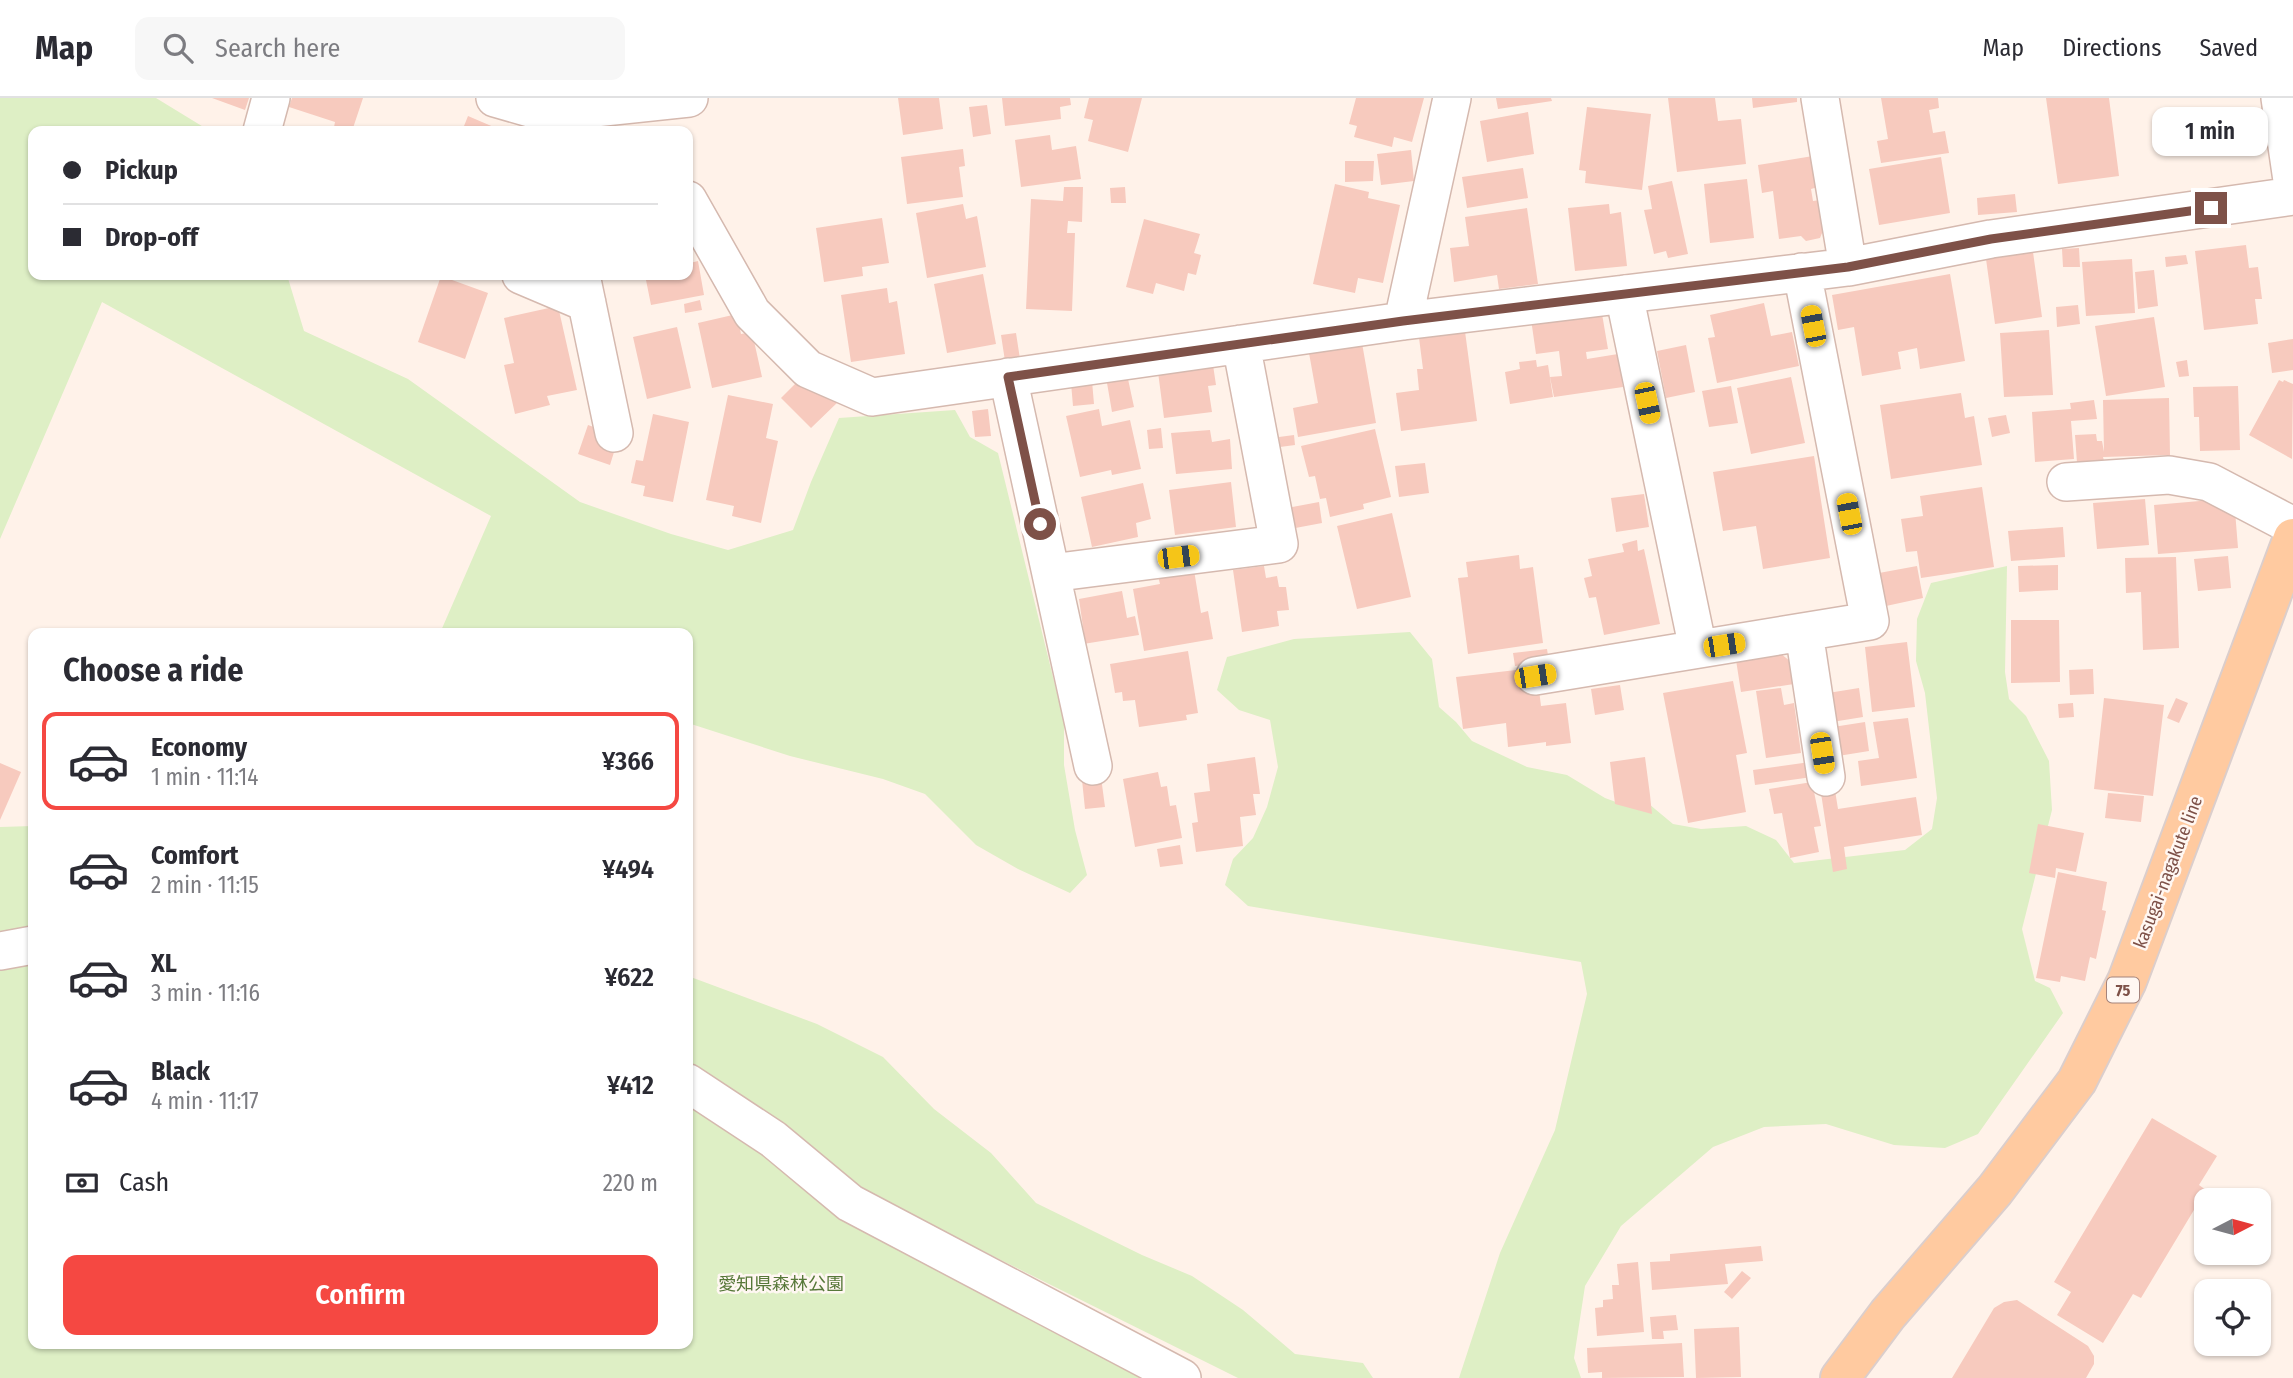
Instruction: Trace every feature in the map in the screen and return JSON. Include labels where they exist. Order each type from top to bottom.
[{"type":"main road","name":"kasugai-nagakute line","points":[[1840,1378],[1888,1314],[1995,1190],[2077,1081],[2127,981],[2293,538]]},
{"type":"street","points":[[263,126],[271,98]]},
{"type":"street","points":[[503,99],[549,122],[689,98]]},
{"type":"street","points":[[1403,321],[1452,98]]},
{"type":"street","points":[[1820,98],[1848,267]]},
{"type":"street","points":[[2280,98],[2293,187]]},
{"type":"street","points":[[693,209],[752,313],[808,369],[872,397],[1403,321],[1848,267],[1991,239],[2293,196]]},
{"type":"street","points":[[1535,676],[1870,621],[1802,272]]},
{"type":"street","points":[[544,280],[584,289],[614,433]]},
{"type":"street","points":[[1624,294],[1698,649]]},
{"type":"street","points":[[1051,573],[1279,544],[1241,344]]},
{"type":"street","points":[[1008,377],[1093,766]]},
{"type":"street","points":[[2066,482],[2169,475],[2209,482],[2293,526]]},
{"type":"street","points":[[1804,632],[1826,777]]},
{"type":"street","points":[[0,951],[28,946]]},
{"type":"street","points":[[693,1086],[773,1139],[850,1203],[1182,1378]]},
{"type":"green space","points":[[0,98],[156,98],[202,126],[28,126],[28,280],[289,280],[304,331],[408,379],[580,502],[671,534],[728,550],[793,530],[839,418],[955,410],[970,437],[998,453],[1064,722],[1064,765],[1075,830],[1087,875],[1070,893],[1018,869],[976,845],[925,794],[883,779],[790,756],[693,725],[693,628],[442,628],[491,516],[102,302],[0,539]]},
{"type":"green space","points":[[2007,566],[2005,672],[2009,699],[2026,716],[2049,761],[2052,810],[2022,929],[2035,981],[2050,988],[2063,1013],[1978,1134],[1945,1148],[1894,1145],[1826,1124],[1764,1127],[1713,1147],[1621,1226],[1585,1286],[1574,1358],[1581,1378],[1459,1378],[1500,1253],[1555,1130],[1587,994],[1581,962],[1248,906],[1225,885],[1233,859],[1253,838],[1267,807],[1278,767],[1270,720],[1239,710],[1217,690],[1227,657],[1294,639],[1410,632],[1432,659],[1439,707],[1472,741],[1527,767],[1567,775],[1605,798],[1624,805],[1649,804],[1673,824],[1701,829],[1746,826],[1776,840],[1794,863],[1905,850],[1932,829],[1937,798],[1925,693],[1916,661],[1917,619],[1931,583]]},
{"type":"green space","points":[[28,826],[28,929],[0,934],[0,827]]},
{"type":"green space","name":"愛知県森林公園","points":[[28,964],[28,1349],[693,1349],[693,1103],[764,1147],[844,1214],[976,1291],[1148,1378],[0,1378],[0,967]]},
{"type":"green space","points":[[693,978],[817,1024],[883,1057],[934,1109],[991,1153],[1036,1203],[1142,1255],[1192,1276],[1243,1310],[1295,1354],[1363,1363],[1373,1378],[1238,1378],[872,1196],[790,1131],[693,1077]]},
{"type":"building","points":[[212,98],[249,98],[245,110]]},
{"type":"building","points":[[292,98],[363,98],[354,126],[334,126],[335,122],[289,107]]},
{"type":"building","points":[[898,98],[939,98],[943,129],[903,135]]},
{"type":"building","points":[[1002,98],[1070,98],[1071,105],[1060,107],[1061,119],[1005,126]]},
{"type":"building","points":[[1089,98],[1142,98],[1128,152],[1088,141],[1093,120],[1084,118]]},
{"type":"building","points":[[1356,98],[1424,98],[1412,142],[1394,137],[1392,147],[1354,137],[1357,126],[1349,124]]},
{"type":"building","points":[[1496,98],[1551,98],[1552,101],[1498,109]]},
{"type":"building","points":[[1668,98],[1715,98],[1718,121],[1741,119],[1746,164],[1677,172]]},
{"type":"building","points":[[1752,98],[1797,98],[1797,102],[1753,108]]},
{"type":"building","points":[[1881,98],[1938,98],[1939,108],[1929,110],[1933,133],[1945,131],[1949,153],[1881,163],[1877,141],[1888,139]]},
{"type":"building","points":[[2046,98],[2109,98],[2119,176],[2058,184]]},
{"type":"building","points":[[987,105],[991,134],[973,137],[969,107]]},
{"type":"building","points":[[1587,107],[1651,114],[1642,190],[1585,183],[1586,171],[1579,170]]},
{"type":"building","points":[[1528,112],[1534,154],[1487,162],[1480,121]]},
{"type":"building","points":[[468,116],[491,126],[464,126]]},
{"type":"building","points":[[1050,135],[1052,150],[1076,146],[1081,179],[1021,187],[1015,140]]},
{"type":"building","points":[[963,149],[965,166],[959,167],[963,197],[907,204],[901,157]]},
{"type":"building","points":[[1411,150],[1414,181],[1381,185],[1377,154]]},
{"type":"building","points":[[1813,156],[1818,187],[1811,189],[1813,201],[1820,200],[1824,228],[1820,238],[1806,241],[1801,236],[1779,239],[1773,191],[1762,193],[1758,165]]},
{"type":"building","points":[[1941,157],[1950,213],[1879,225],[1869,169]]},
{"type":"building","points":[[1345,161],[1374,161],[1373,181],[1345,182]]},
{"type":"building","points":[[1523,168],[1528,198],[1467,208],[1462,177]]},
{"type":"building","points":[[1747,179],[1754,238],[1710,243],[1704,184]]},
{"type":"building","points":[[1672,181],[1688,254],[1668,258],[1666,251],[1654,254],[1644,210],[1652,209],[1648,186]]},
{"type":"building","points":[[1335,184],[1369,192],[1368,198],[1400,205],[1383,283],[1358,278],[1355,293],[1313,284]]},
{"type":"building","points":[[1064,187],[1083,187],[1082,222],[1068,221],[1067,233],[1075,233],[1072,311],[1026,309],[1031,199],[1063,201]]},
{"type":"building","points":[[1125,187],[1126,203],[1111,203],[1110,188]]},
{"type":"building","points":[[2015,194],[2017,212],[1978,215],[1977,198]]},
{"type":"building","points":[[963,204],[966,219],[977,216],[986,267],[927,278],[916,213]]},
{"type":"building","points":[[1609,204],[1610,214],[1621,212],[1627,266],[1575,271],[1568,208]]},
{"type":"building","points":[[1527,208],[1538,284],[1499,289],[1497,275],[1454,282],[1450,248],[1469,246],[1465,217]]},
{"type":"building","points":[[882,218],[889,263],[862,267],[863,276],[824,282],[816,228]]},
{"type":"building","points":[[1144,219],[1200,234],[1194,253],[1201,255],[1196,275],[1188,273],[1184,291],[1156,283],[1153,294],[1126,287]]},
{"type":"building","points":[[2246,245],[2249,268],[2258,267],[2262,299],[2255,299],[2258,324],[2204,330],[2195,251]]},
{"type":"building","points":[[2079,248],[2080,267],[2063,267],[2062,249]]},
{"type":"building","points":[[2033,252],[2042,317],[1995,324],[1986,259]]},
{"type":"building","points":[[2186,255],[2188,264],[2166,267],[2165,257]]},
{"type":"building","points":[[2132,259],[2135,313],[2086,316],[2082,262]]},
{"type":"building","points":[[698,261],[704,295],[651,305],[646,280],[693,280],[693,262]]},
{"type":"building","points":[[2154,270],[2158,306],[2138,309],[2135,272]]},
{"type":"building","points":[[983,274],[996,344],[947,353],[934,284]]},
{"type":"building","points":[[1950,274],[1965,361],[1920,369],[1917,348],[1898,352],[1901,369],[1862,376],[1854,327],[1838,330],[1832,295]]},
{"type":"building","points":[[440,280],[452,280],[488,293],[465,359],[418,342]]},
{"type":"building","points":[[887,288],[889,303],[897,301],[905,354],[851,362],[841,295]]},
{"type":"building","points":[[700,300],[702,310],[685,313],[684,304]]},
{"type":"building","points":[[1764,303],[1771,336],[1792,332],[1799,366],[1717,383],[1708,338],[1715,337],[1710,315]]},
{"type":"building","points":[[2078,305],[2080,324],[2057,327],[2056,307]]},
{"type":"building","points":[[558,306],[577,390],[547,396],[550,405],[515,414],[504,365],[514,363],[504,318]]},
{"type":"building","points":[[1601,308],[1608,349],[1586,352],[1587,359],[1618,354],[1623,387],[1554,397],[1550,377],[1562,376],[1559,351],[1536,354],[1531,319]]},
{"type":"building","points":[[737,314],[741,334],[752,332],[762,377],[712,388],[698,323]]},
{"type":"building","points":[[2154,317],[2165,387],[2106,396],[2095,326]]},
{"type":"building","points":[[1464,324],[1477,421],[1401,431],[1396,393],[1419,390],[1417,369],[1423,369],[1418,330]]},
{"type":"building","points":[[677,327],[691,388],[647,399],[633,337]]},
{"type":"building","points":[[2049,330],[2053,395],[2004,397],[2000,333]]},
{"type":"building","points":[[1016,333],[1020,359],[1005,361],[1001,335]]},
{"type":"building","points":[[2293,339],[2293,370],[2272,373],[2268,343]]},
{"type":"building","points":[[1362,343],[1376,423],[1298,437],[1293,408],[1318,403],[1309,353]]},
{"type":"building","points":[[1686,345],[1695,392],[1666,398],[1657,351]]},
{"type":"building","points":[[1536,360],[1537,367],[1548,365],[1553,397],[1510,404],[1505,372],[1520,369],[1519,362]]},
{"type":"building","points":[[2187,360],[2189,376],[2179,377],[2176,362]]},
{"type":"building","points":[[1213,365],[1216,385],[1208,386],[1212,412],[1164,418],[1158,372]]},
{"type":"building","points":[[805,374],[839,401],[811,428],[781,398]]},
{"type":"building","points":[[1791,377],[1805,443],[1751,454],[1737,388]]},
{"type":"building","points":[[1128,379],[1134,407],[1112,412],[1107,383]]},
{"type":"building","points":[[2279,380],[2293,384],[2292,459],[2249,435]]},
{"type":"building","points":[[1092,381],[1094,404],[1073,406],[1071,383]]},
{"type":"building","points":[[1731,386],[1738,423],[1709,427],[1702,391]]},
{"type":"building","points":[[2238,386],[2240,450],[2200,451],[2199,417],[2194,417],[2193,387]]},
{"type":"building","points":[[1961,393],[1965,418],[1974,416],[1982,465],[1891,479],[1880,405]]},
{"type":"building","points":[[728,395],[773,404],[766,438],[778,441],[761,523],[732,516],[734,506],[706,500]]},
{"type":"building","points":[[2169,398],[2170,455],[2103,457],[2104,461],[2077,463],[2075,435],[2096,434],[2097,441],[2102,441],[2104,452],[2103,400]]},
{"type":"building","points":[[2094,400],[2097,419],[2071,421],[2074,459],[2035,462],[2032,412],[2071,409],[2070,403]]},
{"type":"building","points":[[988,409],[991,436],[975,437],[972,411]]},
{"type":"building","points":[[1099,409],[1102,426],[1130,420],[1141,469],[1112,475],[1111,470],[1080,477],[1066,416]]},
{"type":"building","points":[[653,414],[689,422],[673,502],[643,496],[645,486],[631,483],[636,460],[643,461]]},
{"type":"building","points":[[2006,415],[2010,433],[1992,437],[1988,418]]},
{"type":"building","points":[[588,425],[619,436],[610,465],[578,454]]},
{"type":"building","points":[[1161,428],[1163,448],[1149,449],[1147,430]]},
{"type":"building","points":[[1375,429],[1391,497],[1363,504],[1364,509],[1330,517],[1326,498],[1320,499],[1315,476],[1309,477],[1301,446]]},
{"type":"building","points":[[1210,430],[1212,442],[1230,439],[1232,469],[1176,474],[1171,433]]},
{"type":"building","points":[[1294,435],[1295,445],[1280,447],[1279,437]]},
{"type":"building","points":[[1814,456],[1830,558],[1763,569],[1756,526],[1723,531],[1713,472]]},
{"type":"building","points":[[1425,463],[1429,493],[1399,497],[1395,466]]},
{"type":"building","points":[[1231,482],[1236,527],[1175,535],[1169,490]]},
{"type":"building","points":[[1143,483],[1151,519],[1136,523],[1138,537],[1092,547],[1081,497]]},
{"type":"building","points":[[1982,487],[1994,567],[1921,578],[1917,551],[1906,552],[1901,519],[1923,516],[1920,496]]},
{"type":"building","points":[[1644,494],[1649,527],[1616,532],[1611,498]]},
{"type":"building","points":[[2234,498],[2238,548],[2158,554],[2154,505]]},
{"type":"building","points":[[2145,499],[2149,545],[2097,549],[2093,503]]},
{"type":"building","points":[[1319,502],[1322,523],[1290,529],[1287,508]]},
{"type":"building","points":[[1392,513],[1411,597],[1357,609],[1337,526]]},
{"type":"building","points":[[2063,527],[2065,557],[2011,561],[2008,531]]},
{"type":"building","points":[[1637,540],[1638,551],[1644,549],[1660,624],[1604,635],[1596,597],[1589,598],[1584,578],[1592,576],[1588,559],[1624,552],[1622,544]]},
{"type":"building","points":[[1519,555],[1520,569],[1533,567],[1543,643],[1468,654],[1458,578],[1468,577],[1466,562]]},
{"type":"building","points":[[2228,556],[2231,588],[2198,591],[2194,559]]},
{"type":"building","points":[[2176,557],[2179,648],[2143,650],[2141,592],[2126,593],[2125,558]]},
{"type":"building","points":[[2058,565],[2058,590],[2019,592],[2018,566]]},
{"type":"building","points":[[1264,566],[1266,578],[1277,576],[1279,587],[1286,587],[1289,610],[1277,611],[1279,626],[1242,632],[1233,570]]},
{"type":"building","points":[[1917,566],[1923,598],[1886,606],[1879,573]]},
{"type":"building","points":[[1194,570],[1201,613],[1208,611],[1213,639],[1144,651],[1133,589],[1160,584],[1158,576]]},
{"type":"building","points":[[1122,591],[1127,618],[1135,616],[1139,635],[1077,645],[1075,636],[1084,634],[1079,599]]},
{"type":"building","points":[[2011,620],[2059,620],[2060,682],[2011,683]]},
{"type":"building","points":[[1907,642],[1915,707],[1872,712],[1865,647]]},
{"type":"building","points":[[1547,649],[1549,662],[1515,666],[1513,653]]},
{"type":"building","points":[[1188,651],[1198,713],[1186,715],[1187,720],[1139,727],[1135,700],[1123,701],[1122,692],[1115,693],[1110,664]]},
{"type":"building","points":[[1780,653],[1791,662],[1794,684],[1741,692],[1736,660]]},
{"type":"building","points":[[2093,669],[2094,694],[2070,695],[2069,670]]},
{"type":"building","points":[[1516,670],[1518,684],[1538,682],[1541,706],[1566,703],[1571,743],[1546,746],[1546,742],[1508,747],[1506,723],[1463,729],[1456,677]]},
{"type":"building","points":[[1733,681],[1747,753],[1736,755],[1746,812],[1688,823],[1663,693]]},
{"type":"building","points":[[1620,685],[1624,710],[1595,715],[1591,689]]},
{"type":"building","points":[[1781,688],[1784,705],[1794,703],[1801,753],[1766,758],[1756,691]]},
{"type":"building","points":[[1859,688],[1863,717],[1832,722],[1828,693]]},
{"type":"building","points":[[2104,698],[2164,705],[2153,796],[2094,789]]},
{"type":"building","points":[[2176,698],[2188,703],[2179,723],[2167,718]]},
{"type":"building","points":[[2073,703],[2074,717],[2059,718],[2058,704]]},
{"type":"building","points":[[1908,718],[1917,778],[1861,786],[1858,761],[1879,758],[1873,722]]},
{"type":"building","points":[[1865,722],[1869,751],[1838,756],[1833,727]]},
{"type":"building","points":[[1255,757],[1260,794],[1253,794],[1256,815],[1240,817],[1243,846],[1196,852],[1192,823],[1198,822],[1194,793],[1210,791],[1207,764]]},
{"type":"building","points":[[1645,757],[1652,814],[1615,804],[1610,762]]},
{"type":"building","points":[[1810,762],[1812,777],[1755,785],[1753,770]]},
{"type":"building","points":[[0,763],[21,772],[0,820]]},
{"type":"building","points":[[1158,772],[1161,787],[1167,786],[1170,806],[1176,805],[1182,838],[1135,847],[1123,779]]},
{"type":"building","points":[[1101,777],[1105,807],[1085,809],[1082,780]]},
{"type":"building","points":[[1833,778],[1838,809],[1916,797],[1922,835],[1844,847],[1847,869],[1833,872],[1819,780]]},
{"type":"building","points":[[1812,782],[1821,826],[1814,827],[1819,852],[1790,858],[1782,813],[1774,814],[1769,789]]},
{"type":"building","points":[[2108,793],[2144,796],[2141,822],[2105,818]]},
{"type":"building","points":[[2038,824],[2084,833],[2076,872],[2056,868],[2055,878],[2029,873]]},
{"type":"building","points":[[1180,845],[1183,864],[1160,867],[1157,849]]},
{"type":"building","points":[[2058,872],[2107,882],[2102,910],[2106,911],[2096,959],[2090,957],[2085,981],[2061,976],[2060,982],[2036,978]]},
{"type":"building","points":[[2152,1118],[2217,1156],[2199,1185],[2203,1188],[2194,1188],[2194,1210],[2141,1298],[2133,1294],[2103,1343],[2057,1315],[2071,1292],[2054,1282]]},
{"type":"building","points":[[1761,1246],[1763,1261],[1725,1264],[1728,1284],[1652,1290],[1650,1262],[1670,1261],[1670,1254]]},
{"type":"building","points":[[1638,1262],[1644,1332],[1597,1336],[1595,1308],[1603,1307],[1603,1300],[1613,1299],[1612,1285],[1619,1285],[1617,1264]]},
{"type":"building","points":[[1742,1271],[1751,1278],[1732,1299],[1724,1292]]},
{"type":"building","points":[[2017,1300],[2088,1346],[2094,1356],[2094,1364],[2086,1378],[1952,1378],[1994,1308],[2004,1302]]},
{"type":"building","points":[[1676,1315],[1678,1330],[1663,1331],[1664,1339],[1652,1339],[1650,1317]]},
{"type":"building","points":[[1739,1327],[1741,1377],[1696,1378],[1694,1329]]},
{"type":"building","points":[[1682,1343],[1684,1377],[1602,1378],[1602,1372],[1588,1373],[1587,1348]]},
{"type":"route","points":[[1040,524],[1008,377],[1403,321],[1848,267],[1991,239],[2211,208]]}]
